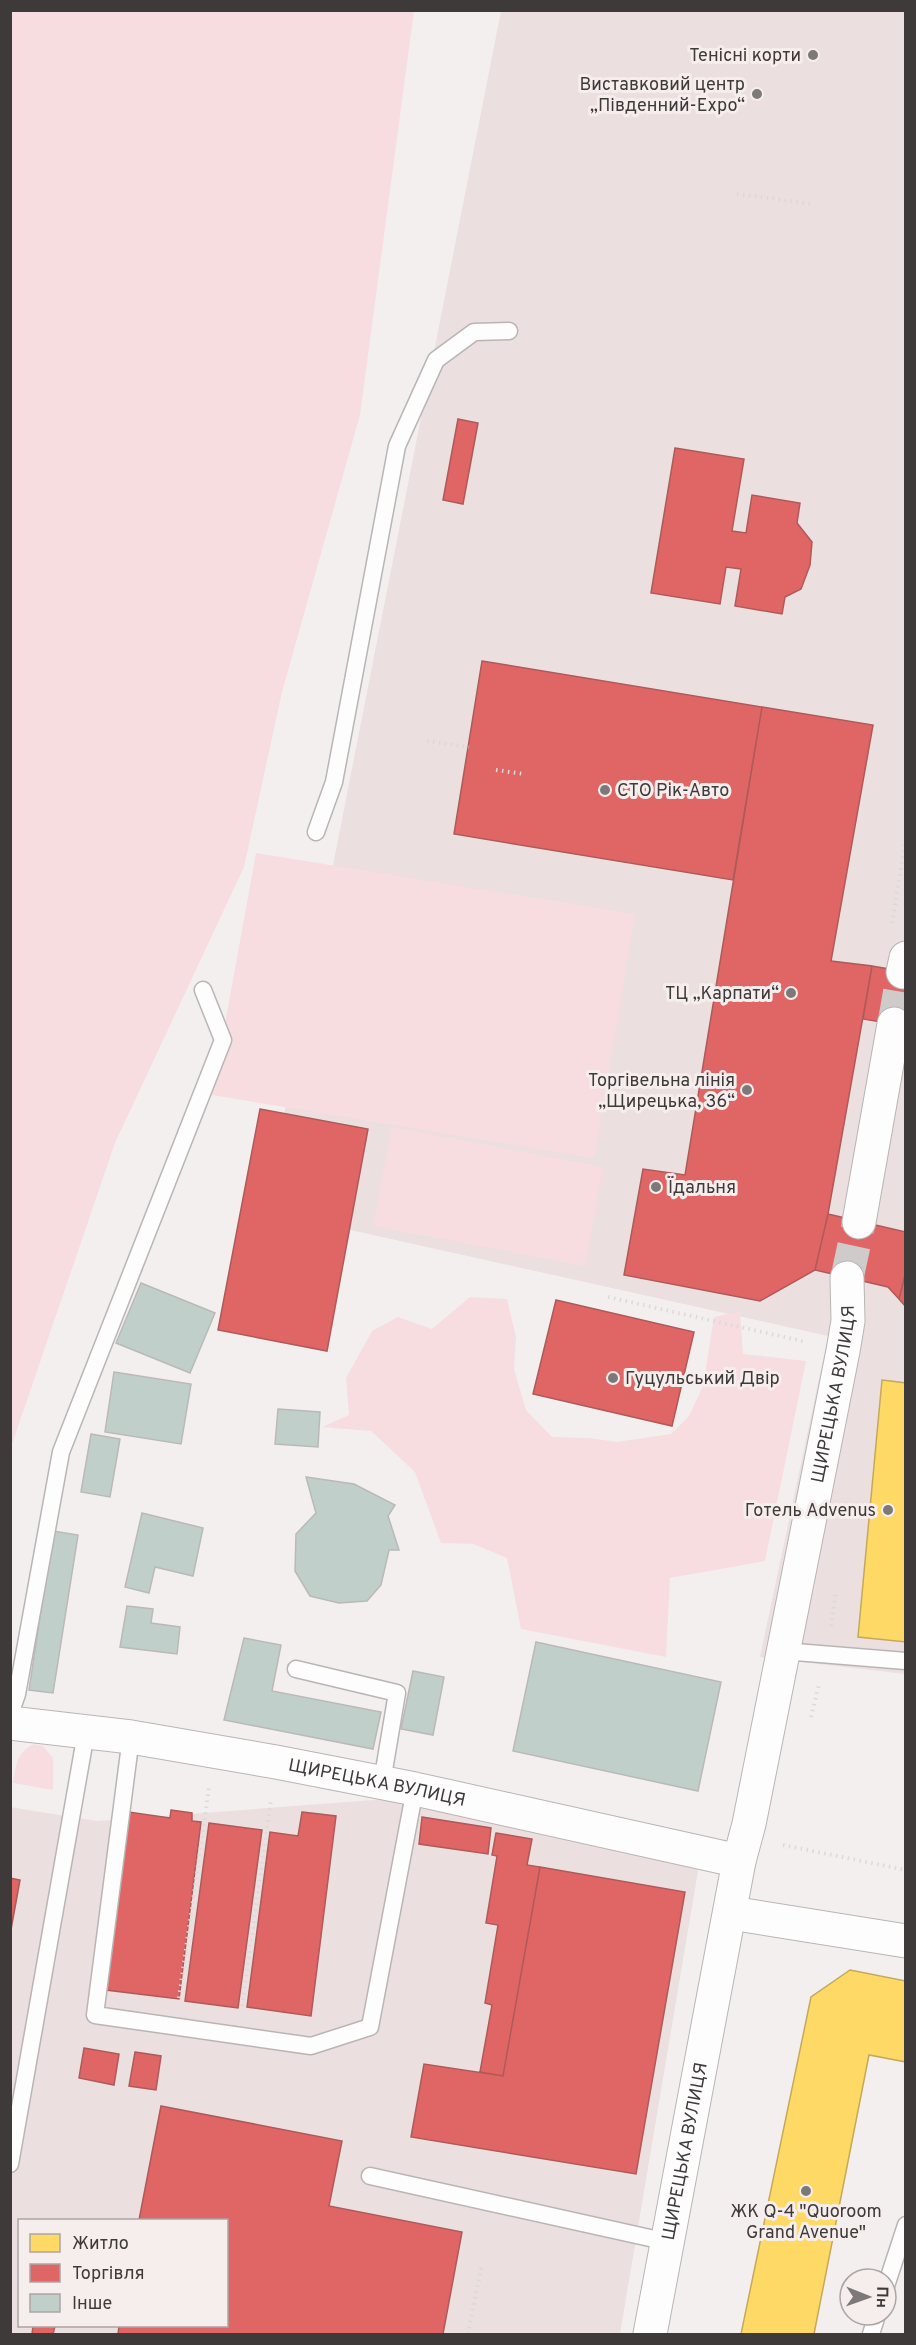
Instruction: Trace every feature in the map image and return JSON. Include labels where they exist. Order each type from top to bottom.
[{"type":"street","points":[[894,1024],[870,1224],[906,1086]]},
{"type":"street","name":"ЩИРЕЦЬКА ВУЛИЦЯ","points":[[650,2334],[739,1861],[749,1824],[858,1280]]},
{"type":"street","name":"ЩИРЕЦЬКА ВУЛИЦЯ","points":[[10,1723],[86,1734],[131,1737],[382,1782],[739,1861]]},
{"type":"street","points":[[730,1912],[906,1941]]},
{"type":"lane","points":[[316,832],[334,782],[397,446],[436,360],[474,332],[509,331]]},
{"type":"lane","points":[[10,1714],[17,1694],[62,1452],[223,1040],[203,990]]},
{"type":"lane","points":[[783,1651],[906,1661]]},
{"type":"lane","points":[[296,1669],[398,1693],[382,1782]]},
{"type":"lane","points":[[10,2164],[86,1734]]},
{"type":"lane","points":[[131,1737],[95,2015],[311,2046],[370,2027],[415,1789]]},
{"type":"lane","points":[[370,2176],[668,2241]]},
{"type":"lane","points":[[892,2267],[906,2224]]},
{"type":"path","points":[[737,194],[813,204]]},
{"type":"path","points":[[427,741],[469,747]]},
{"type":"path","points":[[496,770],[524,774]]},
{"type":"path","points":[[892,925],[906,838]]},
{"type":"path","points":[[608,1297],[817,1345]]},
{"type":"path","points":[[175,2028],[215,1752]]},
{"type":"path","points":[[238,2037],[276,1762]]},
{"type":"path","points":[[780,1844],[906,1870]]},
{"type":"path","points":[[468,2334],[482,2264]]},
{"type":"shaded area","points":[[10,11],[414,11],[360,415],[282,692],[244,867],[115,1143],[11,1447]]},
{"type":"shaded area","points":[[501,11],[905,11],[905,1674],[760,1657],[828,1336],[265,1211]]},
{"type":"shaded area","points":[[256,853],[635,914],[594,1158],[212,1095]]},
{"type":"shaded area","points":[[392,1127],[603,1167],[585,1266],[373,1226]]},
{"type":"shaded area","points":[[470,1297],[507,1299],[516,1337],[514,1369],[526,1410],[552,1437],[589,1438],[617,1442],[671,1434],[689,1416],[703,1386],[714,1317],[740,1311],[743,1354],[806,1361],[765,1561],[670,1578],[666,1657],[521,1629],[507,1558],[473,1544],[441,1543],[415,1472],[371,1431],[322,1427],[349,1415],[346,1378],[372,1331],[398,1317],[432,1329]]},
{"type":"shaded area","points":[[34,1744],[43,1746],[53,1758],[53,1790],[13,1783],[20,1756]]},
{"type":"shaded area","points":[[387,1799],[699,1865],[620,2334],[11,2334],[10,1807],[97,1821]]},
{"type":"building: Житло","name":"Готель Advenus","points":[[882,1380],[906,1383],[906,1642],[858,1637]]},
{"type":"building: Житло","name":"ЖК Q-4 \"Quoroom Grand Avenue\"","points":[[850,1970],[906,1981],[906,2062],[869,2055],[814,2334],[741,2334],[811,1997]]},
{"type":"building: Торгівля","points":[[458,419],[478,423],[463,504],[443,500]]},
{"type":"building: Торгівля","points":[[675,448],[744,459],[732,531],[746,533],[752,495],[800,503],[797,523],[812,542],[810,565],[801,589],[785,597],[782,614],[735,606],[741,569],[726,567],[720,604],[651,593]]},
{"type":"building: Торгівля","name":"СТО Рік-Авто","points":[[482,661],[762,707],[733,880],[454,834]]},
{"type":"building: Торгівля","name":"ТЦ „Карпати“","points":[[762,707],[873,725],[831,961],[872,966],[828,1214],[815,1270],[760,1301],[624,1275],[643,1169],[685,1175]]},
{"type":"building: Торгівля","points":[[872,966],[906,972],[906,1026],[863,1019]]},
{"type":"building: Торгівля","points":[[260,1109],[368,1129],[327,1351],[218,1330]]},
{"type":"building: Торгівля","points":[[828,1214],[906,1232],[906,1271],[899,1299],[888,1287],[815,1270]]},
{"type":"building: Торгівля","points":[[906,1271],[906,1307],[899,1299]]},
{"type":"building: Торгівля","points":[[556,1300],[694,1332],[672,1426],[533,1394]]},
{"type":"building: Торгівля","points":[[171,1810],[192,1813],[192,1821],[201,1822],[179,1999],[106,1990],[129,1812],[170,1818]]},
{"type":"building: Торгівля","points":[[302,1812],[336,1816],[311,2016],[247,2007],[270,1832],[298,1836]]},
{"type":"building: Торгівля","points":[[422,1817],[491,1828],[488,1854],[419,1844]]},
{"type":"building: Торгівля","points":[[209,1823],[262,1830],[238,2008],[185,2001]]},
{"type":"building: Торгівля","points":[[496,1833],[532,1839],[527,1865],[540,1867],[503,2076],[480,2072],[492,2005],[485,2003],[498,1925],[486,1923],[497,1856],[492,1855]]},
{"type":"building: Торгівля","points":[[540,1867],[685,1892],[636,2174],[411,2137],[424,2064],[503,2076]]},
{"type":"building: Торгівля","points":[[10,1878],[20,1880],[10,1935]]},
{"type":"building: Торгівля","points":[[84,2048],[119,2054],[114,2085],[79,2078]]},
{"type":"building: Торгівля","points":[[135,2052],[161,2056],[156,2090],[129,2086]]},
{"type":"building: Торгівля","points":[[161,2106],[342,2141],[329,2206],[462,2232],[443,2334],[118,2334],[119,2327],[228,2327],[228,2219],[139,2219]]},
{"type":"building: Торгівля","points":[[33,2327],[55,2327],[53,2334],[32,2334]]},
{"type":"building: Інше","points":[[141,1283],[215,1313],[190,1373],[116,1343]]},
{"type":"building: Інше","points":[[114,1372],[191,1384],[181,1444],[105,1432]]},
{"type":"building: Інше","points":[[278,1409],[320,1412],[318,1447],[275,1444]]},
{"type":"building: Інше","points":[[91,1434],[120,1439],[110,1497],[81,1492]]},
{"type":"building: Інше","points":[[306,1477],[354,1484],[395,1505],[388,1516],[399,1550],[389,1550],[381,1585],[367,1601],[339,1603],[310,1596],[295,1571],[296,1534],[316,1513]]},
{"type":"building: Інше","points":[[142,1513],[203,1528],[193,1576],[155,1567],[149,1593],[125,1587]]},
{"type":"building: Інше","points":[[53,1531],[78,1535],[53,1693],[29,1690]]},
{"type":"building: Інше","points":[[127,1606],[153,1609],[151,1623],[180,1627],[177,1654],[120,1647]]},
{"type":"building: Інше","points":[[244,1638],[281,1645],[272,1691],[381,1712],[373,1749],[224,1720]]},
{"type":"building: Інше","points":[[536,1642],[721,1682],[698,1791],[513,1751]]},
{"type":"building: Інше","points":[[413,1671],[444,1677],[433,1735],[401,1729]]},
{"type":"tunnel","points":[[894,1024],[903,972]]},
{"type":"tunnel","points":[[847,1278],[859,1222]]},
{"type":"place","name":"Тенісні корти","points":[[813,55]]},
{"type":"place","name":"Виставковий центр „Південний-Expo“","points":[[757,94]]},
{"type":"place","name":"СТО Рік-Авто","points":[[605,790]]},
{"type":"place","name":"ТЦ „Карпати“","points":[[791,993]]},
{"type":"place","name":"Торгівельна лінія „Щирецька, 36“","points":[[747,1090]]},
{"type":"place","name":"Їдальня","points":[[656,1187]]},
{"type":"place","name":"Гуцульський Двір","points":[[613,1378]]},
{"type":"place","name":"Готель Advenus","points":[[888,1510]]},
{"type":"place","name":"ЖК Q-4 \"Quoroom Grand Avenue\"","points":[[806,2191]]}]
